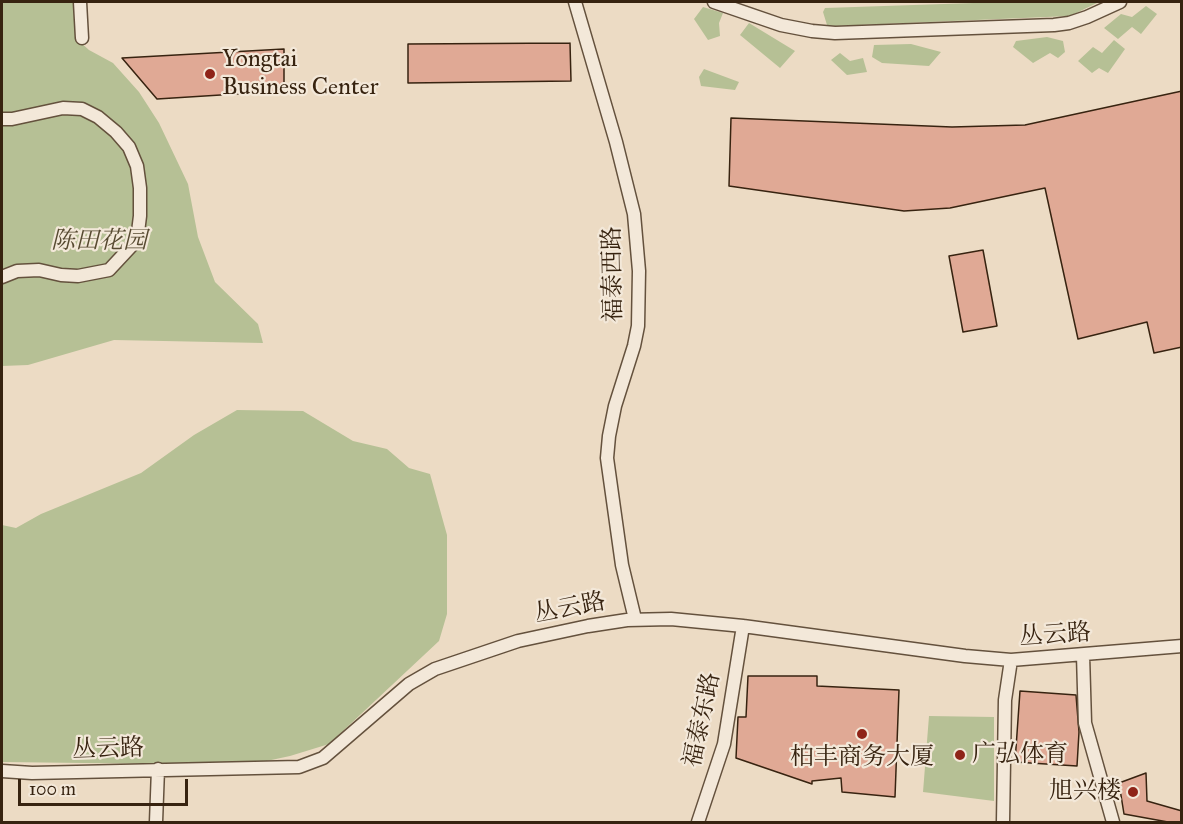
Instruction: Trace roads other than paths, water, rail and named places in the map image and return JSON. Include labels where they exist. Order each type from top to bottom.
[{"type":"street","points":[[80,2],[82,38]]},
{"type":"street","name":"福泰西路","points":[[575,2],[634,214],[639,271],[638,326],[615,406],[607,458],[622,565],[635,619]]},
{"type":"street","points":[[714,2],[781,25],[812,32],[835,33],[1054,25],[1087,17],[1120,2]]},
{"type":"street","points":[[2,119],[63,108],[82,110],[98,117],[117,132],[129,147],[137,166],[141,216],[137,240],[109,270],[78,276],[39,270],[3,274]]},
{"type":"street","name":"丛云路","points":[[2,771],[32,773],[158,769],[248,770],[299,767],[323,758],[409,684],[435,669],[518,641],[607,622],[635,619],[671,619],[743,626],[954,655],[1011,660],[1182,646]]},
{"type":"street","name":"福泰东路","points":[[698,822],[724,744],[743,626]]},
{"type":"street","points":[[1083,655],[1085,723],[1113,822]]},
{"type":"street","points":[[1004,822],[1005,700],[1011,660]]},
{"type":"street","points":[[156,822],[158,769]]},
{"type":"place","name":"Yongtai Business Center","points":[[210,74]]},
{"type":"place","name":"柏丰商务大厦","points":[[862,734]]},
{"type":"place","name":"广弘体育","points":[[960,755]]},
{"type":"place","name":"旭兴楼","points":[[1133,792]]},
{"type":"park label","name":"陈田花园","points":[[99,242]]}]
